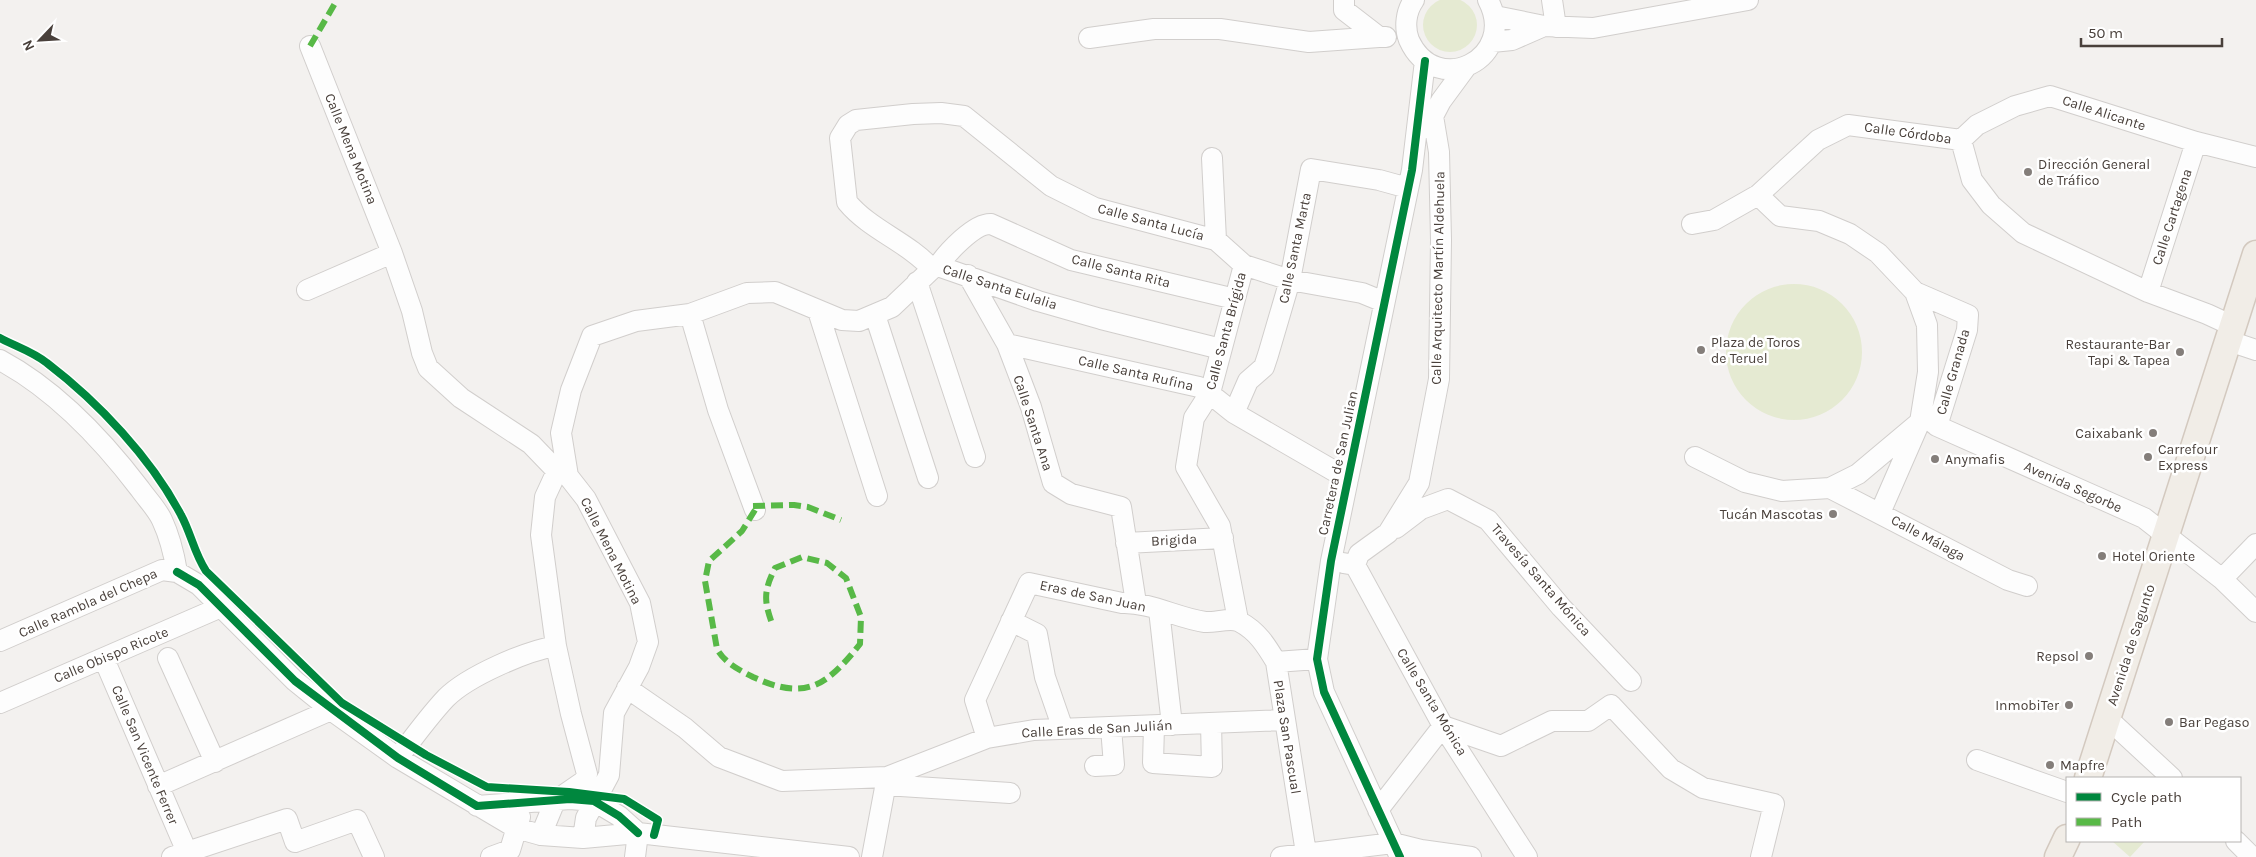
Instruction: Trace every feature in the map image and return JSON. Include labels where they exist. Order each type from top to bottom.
[{"type":"main road","name":"Avenida de Sagunto","points":[[2088,777],[2256,254]]},
{"type":"main road","points":[[2058,857],[2066,842]]},
{"type":"main road","points":[[2065,857],[2068,842]]},
{"type":"street","points":[[1344,0],[1344,10],[1379,37]]},
{"type":"street","points":[[1414,0],[1406,21],[1408,36],[1414,50],[1424,61],[1437,68],[1452,70],[1466,67],[1486,53],[1492,42],[1492,8],[1550,26],[1593,28],[1748,0]]},
{"type":"street","points":[[1550,26],[1552,0]]},
{"type":"street","points":[[1492,42],[1512,40],[1550,26]]},
{"type":"street","points":[[1089,38],[1154,29],[1220,29],[1309,42],[1408,36]]},
{"type":"street","name":"Calle Mena Motina","points":[[310,46],[392,253],[412,311],[422,353],[428,368],[461,398],[531,444],[563,473],[586,499],[640,603],[648,642],[639,668],[614,713],[610,775],[586,818],[583,838]]},
{"type":"street","name":"Carretera de San Julian","points":[[1397,850],[1324,692],[1317,659],[1331,561],[1416,147],[1424,61]]},
{"type":"street","name":"Carretera de San Julian","points":[[1416,147],[1433,116],[1466,67]]},
{"type":"street","name":"Calle Alicante","points":[[1960,140],[1977,126],[2015,106],[2050,96],[2196,142],[2256,157]]},
{"type":"street","name":"Calle Santa Lucía","points":[[848,125],[856,120],[913,114],[964,116],[1051,186],[1095,208],[1216,240]]},
{"type":"street","name":"Calle Arquitecto Martín Aldehuela","points":[[1355,565],[1359,554],[1388,533],[1419,483],[1439,379],[1440,162],[1433,116]]},
{"type":"street","name":"Calle Santa Eulalia","points":[[848,125],[840,138],[847,202],[868,221],[915,253],[929,272],[968,275],[1038,301],[1102,320],[1221,349]]},
{"type":"street","name":"Calle Córdoba","points":[[1692,224],[1714,220],[1758,195],[1818,140],[1848,125],[1960,140],[1972,180],[1991,205],[2023,233],[2148,292],[2207,314],[2231,334]]},
{"type":"street","name":"Calle Cartagena","points":[[2148,292],[2196,142]]},
{"type":"street","points":[[1212,158],[1216,240]]},
{"type":"street","name":"Calle Santa Marta","points":[[1234,413],[1248,381],[1264,367],[1290,280],[1311,170],[1379,180],[1408,188]]},
{"type":"street","name":"Calle Granada","points":[[1758,195],[1780,216],[1819,222],[1850,234],[1878,253],[1915,292],[1968,315],[1966,330],[1926,421]]},
{"type":"street","name":"Calle Santa Rita","points":[[929,272],[953,247],[984,225],[991,224],[1071,260],[1235,299]]},
{"type":"street","name":"Calle Santa Brígida","points":[[1216,240],[1244,265],[1210,393],[1194,418],[1186,467],[1220,526],[1238,620]]},
{"type":"street","points":[[307,290],[392,253]]},
{"type":"street","points":[[1244,265],[1290,280],[1362,293],[1384,302]]},
{"type":"street","points":[[541,835],[555,801],[584,781],[588,774],[571,714],[556,646],[541,535],[545,497],[563,473],[561,433],[571,390],[592,336],[636,321],[690,314],[747,293],[775,292],[786,294],[818,311],[842,320],[858,321],[892,306],[929,272],[975,458]]},
{"type":"street","points":[[968,275],[1006,344]]},
{"type":"street","name":"Calle Granada","points":[[1915,292],[1927,325],[1926,421]]},
{"type":"street","points":[[818,311],[877,496]]},
{"type":"street","points":[[690,314],[718,410],[755,510]]},
{"type":"street","points":[[875,315],[928,478]]},
{"type":"street","points":[[2231,334],[2256,350]]},
{"type":"street","name":"Calle Santa Rufina","points":[[1006,344],[1199,386],[1234,413],[1348,479]]},
{"type":"street","name":"Calle Santa Ana","points":[[1006,344],[1031,407],[1053,484],[1071,494],[1121,507],[1136,602]]},
{"type":"street","points":[[0,360],[23,372],[61,401],[123,468],[162,519],[172,545],[177,572],[199,585],[295,681],[331,710],[398,758],[477,806],[516,828],[541,835],[583,838],[638,833],[849,857]]},
{"type":"street","points":[[1695,458],[1745,482],[1782,491],[1830,488],[1858,474],[1926,421]]},
{"type":"street","points":[[1880,513],[1926,421]]},
{"type":"street","name":"Avenida Segorbe","points":[[1926,421],[2144,518],[2222,579],[2256,612]]},
{"type":"street","name":"Calle Málaga","points":[[1830,488],[2008,580],[2027,586]]},
{"type":"street","name":"Travesía Santa Mónica","points":[[1388,533],[1421,509],[1448,499],[1488,520],[1561,607],[1630,681]]},
{"type":"street","name":"Brigida","points":[[1126,542],[1223,538]]},
{"type":"street","points":[[2222,579],[2256,544]]},
{"type":"street","points":[[1331,561],[1355,565]]},
{"type":"street","name":"Calle Santa Mónica","points":[[1355,565],[1443,726],[1527,857]]},
{"type":"street","name":"Calle Rambla del Chepa","points":[[0,641],[162,570],[177,572]]},
{"type":"street","name":"Eras de San Juan","points":[[987,738],[975,700],[1029,583],[1122,603],[1136,602],[1207,622],[1238,620]]},
{"type":"street","name":"Calle Obispo Ricote","points":[[0,703],[221,607]]},
{"type":"street","points":[[1159,610],[1163,726],[1153,763],[1212,767],[1211,723]]},
{"type":"street","points":[[1238,620],[1262,638],[1276,662]]},
{"type":"street","points":[[1011,621],[1037,634],[1045,677],[1062,729]]},
{"type":"street","points":[[398,758],[447,696],[481,675],[522,654],[556,646]]},
{"type":"street","points":[[168,658],[215,762]]},
{"type":"street","name":"Calle San Vicente Ferrer","points":[[104,659],[158,786],[177,856]]},
{"type":"street","name":"Plaza San Pascual","points":[[1306,853],[1276,662],[1317,659]]},
{"type":"street","name":"Calle Eras de San Julián","points":[[627,688],[685,728],[719,757],[782,781],[886,781],[987,738],[1034,730],[1285,720]]},
{"type":"street","points":[[1378,810],[1443,726],[1501,746],[1552,722],[1588,721],[1611,705],[1671,769],[1703,788],[1774,804],[1761,857]]},
{"type":"street","points":[[158,786],[331,710]]},
{"type":"street","points":[[2107,718],[2171,777]]},
{"type":"street","points":[[1095,766],[1114,765],[1112,728]]},
{"type":"street","points":[[1977,760],[2066,792]]},
{"type":"street","points":[[872,857],[886,781],[1010,793]]},
{"type":"street","points":[[477,806],[555,801],[594,801],[619,816],[638,833]]},
{"type":"street","points":[[491,857],[510,850],[525,803]]},
{"type":"street","points":[[177,856],[286,819],[295,842],[357,820],[374,857]]},
{"type":"street","points":[[635,857],[638,833]]},
{"type":"street","points":[[2237,842],[2252,857]]},
{"type":"street","points":[[1281,857],[1306,853],[1397,850],[1421,850],[1471,857]]},
{"type":"green space","points":[[1445,-1],[1460,0],[1465,3],[1472,10],[1476,20],[1475,35],[1469,44],[1460,50],[1450,52],[1440,50],[1431,44],[1425,35],[1423,25],[1425,15],[1431,6]]},
{"type":"green space","points":[[1794,284],[1820,289],[1832,295],[1842,304],[1851,314],[1857,326],[1862,352],[1857,378],[1851,390],[1842,400],[1832,409],[1820,415],[1794,420],[1768,415],[1756,409],[1746,400],[1737,390],[1731,378],[1726,352],[1731,326],[1737,314],[1746,304],[1756,295],[1768,289]]},
{"type":"green space","points":[[2113,842],[2144,842],[2130,857]]},
{"type":"marked path","points":[[310,46],[337,0]]},
{"type":"marked path","points":[[753,506],[794,505],[808,507],[841,520]]},
{"type":"marked path","points":[[755,510],[742,531],[709,561],[705,581],[717,649],[720,654],[733,666],[753,677],[787,688],[801,688],[813,686],[825,680],[848,659],[860,644],[861,617],[846,578],[827,563],[802,557],[775,568],[771,576],[766,597],[773,626]]},
{"type":"cycle path","points":[[1400,857],[1324,692],[1317,659],[1331,561],[1412,170],[1425,61]]},
{"type":"cycle path","points":[[0,338],[42,359],[85,395],[122,432],[155,473],[169,494],[206,571],[342,703],[426,755],[487,787],[569,792],[624,799],[658,820],[654,835]]},
{"type":"cycle path","points":[[177,572],[199,585],[295,681],[398,758],[477,806],[570,799],[594,801],[619,816],[638,833]]},
{"type":"place","name":"Dirección General de Tráfico","points":[[2028,172]]},
{"type":"place","name":"Plaza de Toros de Teruel","points":[[1701,350]]},
{"type":"place","name":"Restaurante-Bar Tapi & Tapea","points":[[2180,352]]},
{"type":"place","name":"Caixabank","points":[[2153,433]]},
{"type":"place","name":"Carrefour Express","points":[[2148,457]]},
{"type":"place","name":"Anymafis","points":[[1935,459]]},
{"type":"place","name":"Tucán Mascotas","points":[[1833,514]]},
{"type":"place","name":"Hotel Oriente","points":[[2102,556]]},
{"type":"place","name":"Repsol","points":[[2089,656]]},
{"type":"place","name":"InmobiTer","points":[[2069,705]]},
{"type":"place","name":"Bar Pegaso","points":[[2169,722]]},
{"type":"place","name":"Mapfre","points":[[2050,765]]}]
